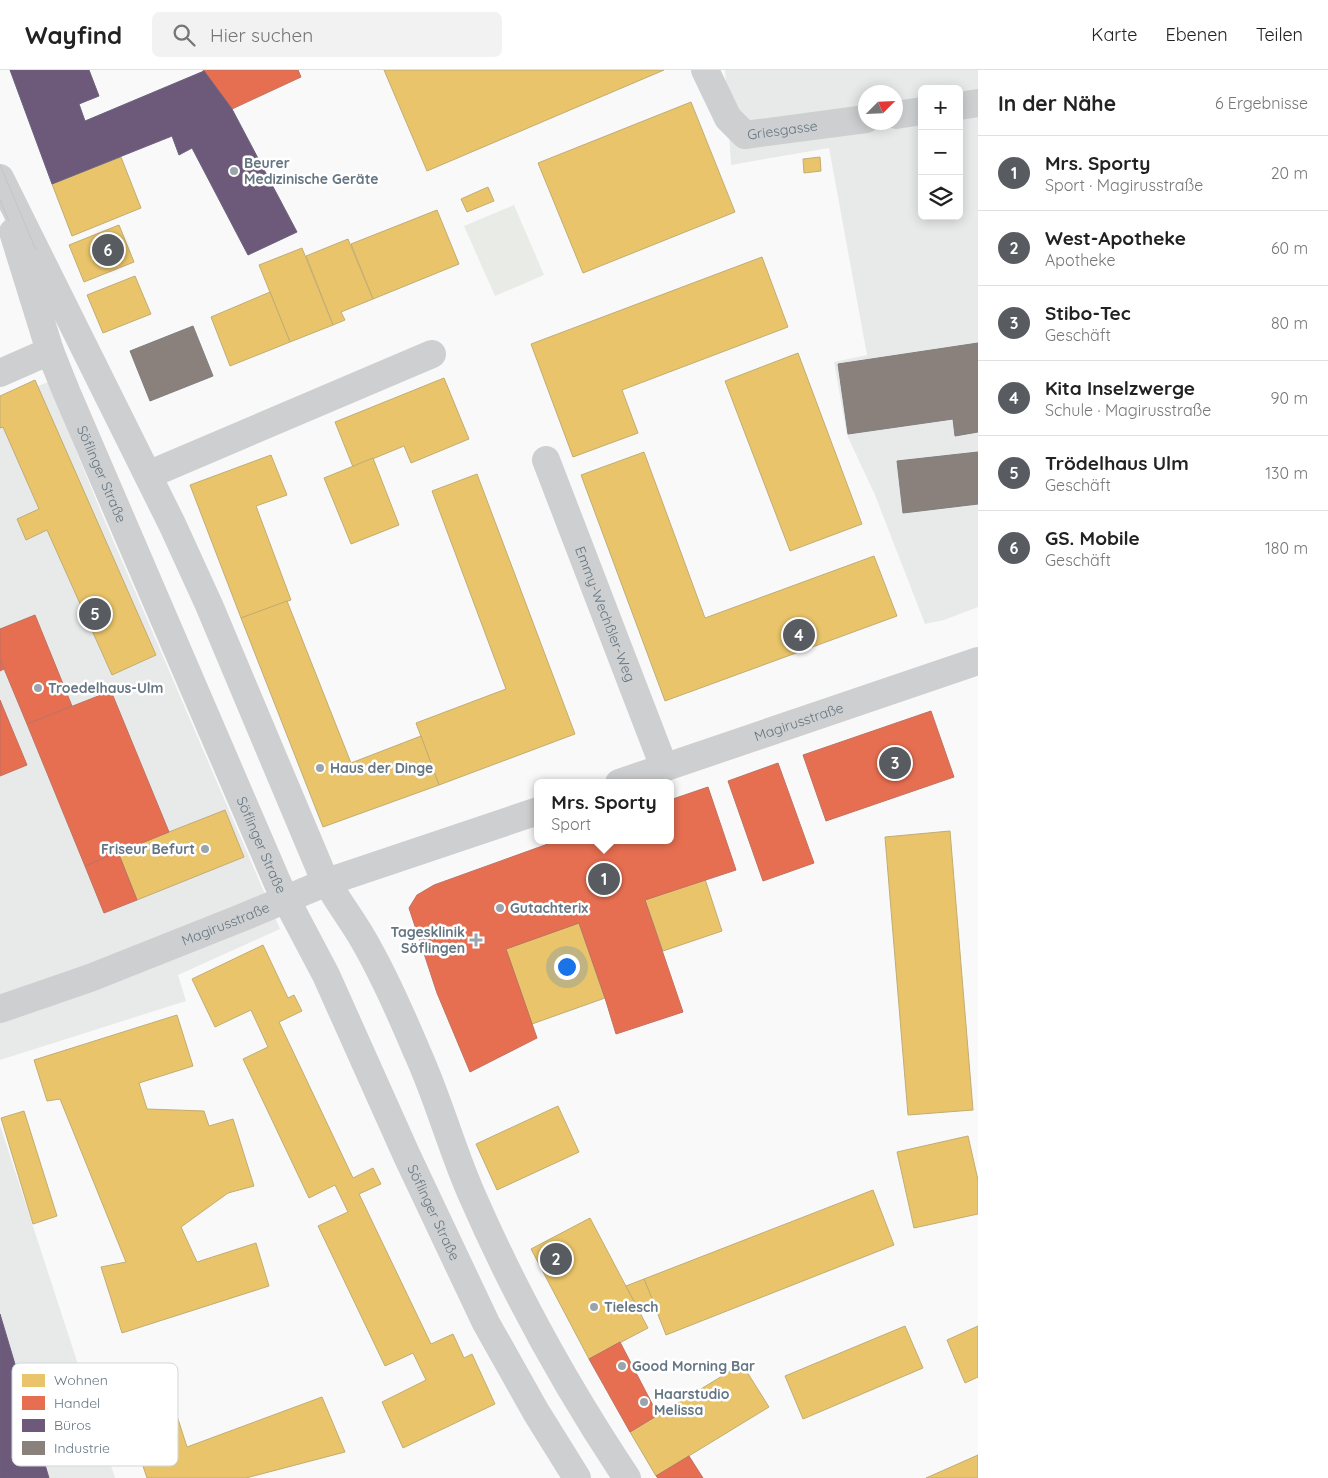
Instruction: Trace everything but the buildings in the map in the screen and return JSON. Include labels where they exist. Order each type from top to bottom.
[{"type":"street","name":"Griesgasse","points":[[705,70],[728,118],[745,135],[858,120]]},
{"type":"street","points":[[963,105],[978,103]]},
{"type":"street","points":[[903,114],[918,112]]},
{"type":"street","points":[[0,178],[148,475],[208,605],[327,882],[364,940],[413,1042],[471,1192],[519,1292],[571,1387],[627,1478]]},
{"type":"street","name":"Söflinger Straße","points":[[0,189],[50,351],[258,839],[286,900],[326,976],[466,1284],[509,1365],[577,1478]]},
{"type":"street","points":[[0,373],[50,351]]},
{"type":"street","points":[[148,475],[432,354]]},
{"type":"street","name":"Emmy-Wechßler-Weg","points":[[546,460],[664,767]]},
{"type":"street","name":"Magirusstraße","points":[[630,779],[978,663]]},
{"type":"street","name":"Magirusstraße","points":[[0,1009],[90,978],[327,882],[534,812]]},
{"type":"shaded area","points":[[725,70],[978,70],[978,607],[944,620],[925,624],[875,495],[847,435],[834,362],[867,355],[829,148],[731,165]]},
{"type":"shaded area","points":[[514,205],[544,275],[495,296],[464,226]]},
{"type":"shaded area","points":[[48,382],[104,519],[280,929],[178,975],[186,1001],[0,1060],[0,402]]},
{"type":"shaded area","points":[[0,1125],[78,1363],[12,1363],[12,1466],[111,1466],[115,1478],[0,1478]]},
{"type":"tram line","points":[[0,165],[36,250]]},
{"type":"tram line","points":[[0,200],[9,221]]},
{"type":"place","name":"Beurer Medizinische Geräte","points":[[234,171]]},
{"type":"place","name":"GS. Mobile","points":[[108,250]]},
{"type":"place","name":"Trödelhaus Ulm","points":[[95,614]]},
{"type":"place","name":"Kita Inselzwerge","points":[[799,635]]},
{"type":"place","name":"Troedelhaus-Ulm","points":[[38,688]]},
{"type":"place","name":"Stibo-Tec","points":[[895,763]]},
{"type":"place","name":"Haus der Dinge","points":[[320,768]]},
{"type":"place","name":"Friseur Befurt","points":[[205,849]]},
{"type":"place","name":"Mrs. Sporty","points":[[604,879]]},
{"type":"place","name":"Gutachterix","points":[[500,908]]},
{"type":"place","name":"Tagesklinik Söflingen","points":[[476,940]]},
{"type":"place","name":"West-Apotheke","points":[[556,1259]]},
{"type":"place","name":"Tielesch","points":[[594,1307]]},
{"type":"place","name":"Good Morning Bar","points":[[622,1366]]},
{"type":"place","name":"Haarstudio Melissa","points":[[644,1402]]}]
